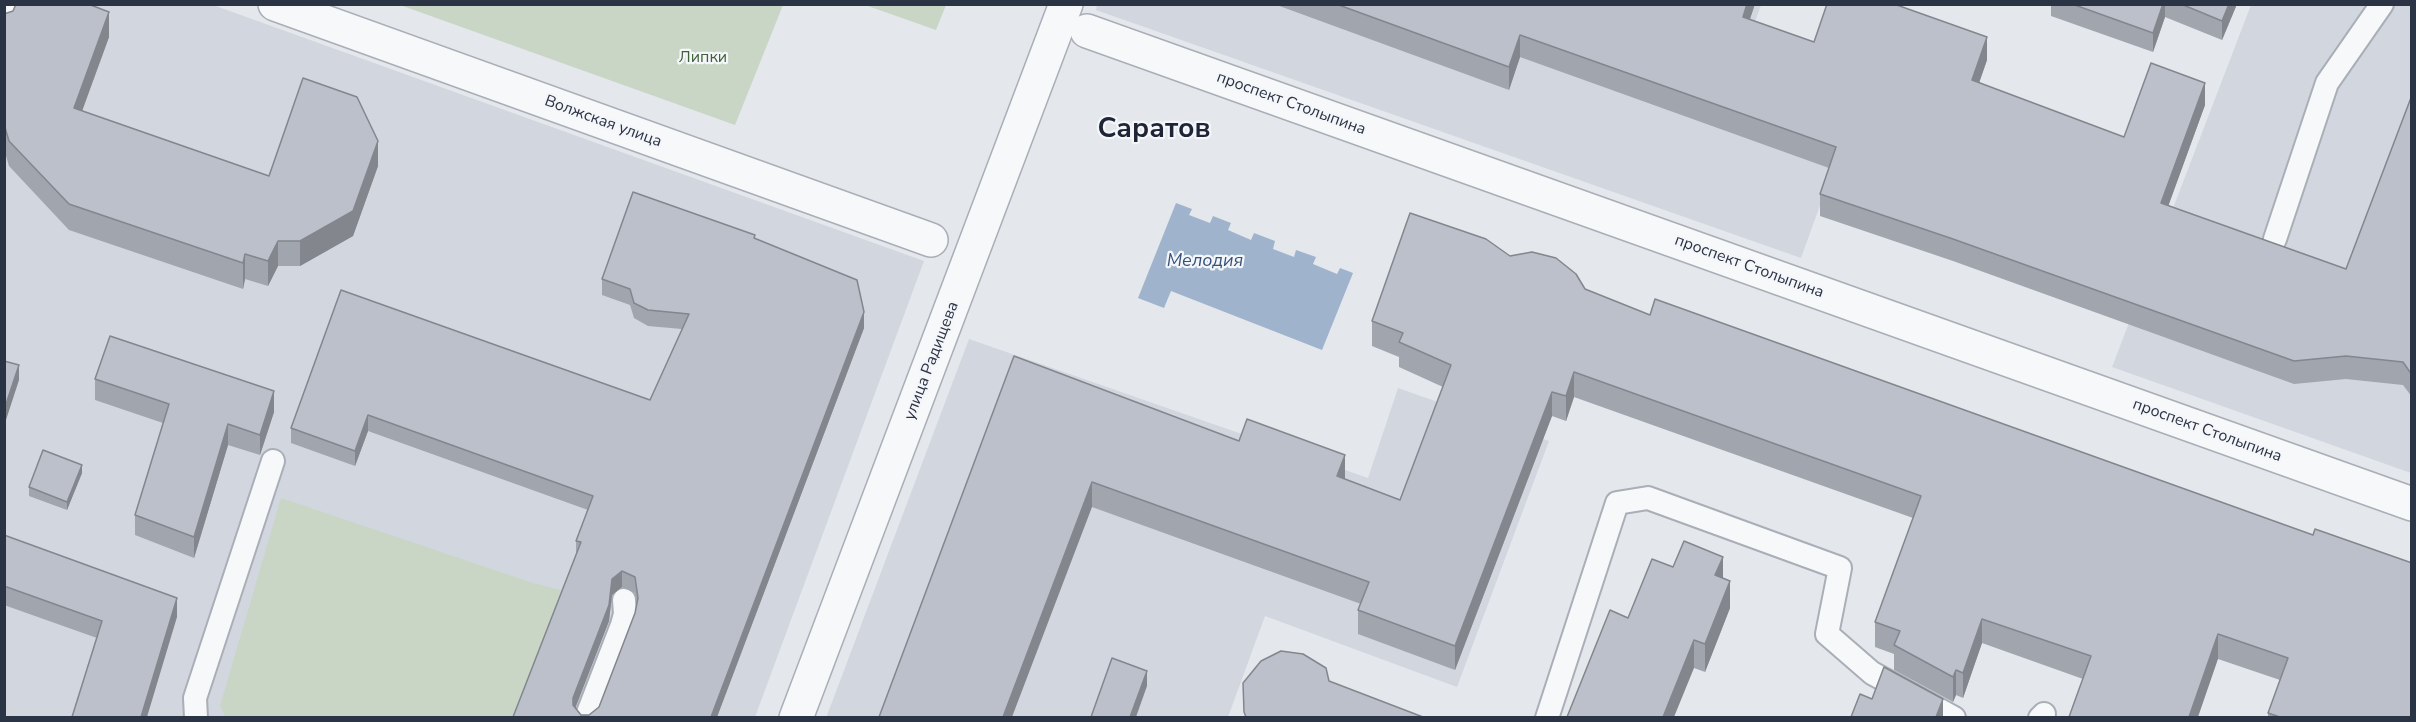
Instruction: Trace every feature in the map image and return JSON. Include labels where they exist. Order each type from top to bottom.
[{"type":"street","name":"Волжская улица","points":[[275,4],[931,240]]},
{"type":"street","name":"улица Радищева","points":[[796,717],[1066,4]]},
{"type":"street","name":"проспект Столыпина","points":[[1087,31],[2412,504]]},
{"type":"lane","points":[[4,26],[12,4]]},
{"type":"lane","points":[[2275,239],[2327,83],[2382,4]]},
{"type":"lane","points":[[196,717],[195,698],[273,461]]},
{"type":"lane","points":[[1547,717],[1617,503],[1648,498],[1839,568],[1827,634],[1872,673],[1954,717]]},
{"type":"lane","points":[[586,717],[622,625],[625,614],[624,600]]},
{"type":"shaded area","points":[[1097,4],[1761,5],[1751,33],[1867,75],[1801,258],[1096,10]]},
{"type":"shaded area","points":[[4,5],[213,5],[924,261],[755,717],[5,717]]},
{"type":"shaded area","points":[[2251,5],[2411,5],[2411,473],[2112,367]]},
{"type":"shaded area","points":[[969,339],[1368,478],[1398,388],[1549,441],[1457,687],[1265,616],[1228,717],[826,718]]},
{"type":"green space","name":"Липки","points":[[783,4],[735,125],[400,5]]},
{"type":"green space","points":[[865,5],[946,5],[936,30]]},
{"type":"green space","points":[[281,498],[533,583],[568,592],[519,717],[226,718],[220,706]]},
{"type":"water","name":"Мелодия","points":[[1176,203],[1192,209],[1189,215],[1210,223],[1213,216],[1231,223],[1228,230],[1251,240],[1254,233],[1275,241],[1273,249],[1294,257],[1296,250],[1316,257],[1313,264],[1337,274],[1340,268],[1353,273],[1322,350],[1171,291],[1164,308],[1138,298]]},
{"type":"building","points":[[16,4],[88,4],[109,12],[74,108],[269,176],[303,78],[357,97],[378,141],[353,211],[300,241],[278,241],[268,261],[245,254],[243,263],[69,204],[9,141],[4,124],[4,14],[13,11]]},
{"type":"building","points":[[1336,4],[1747,4],[1743,17],[1814,42],[1827,4],[1894,4],[1987,37],[1972,80],[2124,137],[2151,63],[2205,83],[2161,203],[2346,269],[2412,95],[2412,375],[2403,362],[2346,356],[2294,361],[1820,194],[1836,147],[1520,35],[1509,67]]},
{"type":"building","points":[[2072,4],[2163,4],[2153,33]]},
{"type":"building","points":[[2181,4],[2229,4],[2222,21]]},
{"type":"building","points":[[633,192],[755,235],[754,238],[857,280],[864,312],[711,717],[513,717],[581,542],[576,541],[593,496],[368,415],[355,451],[291,428],[341,290],[650,400],[689,314],[648,310],[634,303],[630,289],[602,279]],"holes":[[[622,571],[635,577],[638,598],[635,613],[599,707],[589,715],[581,715],[573,705],[573,698],[609,605],[612,579]]]},
{"type":"building","points":[[1410,213],[1486,239],[1510,256],[1532,252],[1556,258],[1576,274],[1585,289],[1650,315],[1655,299],[2313,535],[2315,529],[2412,563],[2412,717],[2280,717],[2268,713],[2288,658],[2218,634],[2189,717],[2069,717],[2091,656],[1982,619],[1963,673],[1956,670],[1953,677],[1894,645],[1900,631],[1875,622],[1921,496],[1574,372],[1566,396],[1552,392],[1455,646],[1358,610],[1369,582],[1092,482],[1003,717],[879,717],[1014,356],[1239,441],[1247,419],[1345,455],[1337,476],[1400,500],[1451,365],[1399,342],[1403,333],[1372,321]]},
{"type":"building","points":[[110,336],[274,391],[260,435],[228,424],[194,537],[135,515],[169,404],[95,379]]},
{"type":"building","points":[[4,361],[19,365],[4,410]]},
{"type":"building","points":[[43,450],[82,465],[67,502],[29,487]]},
{"type":"building","points":[[4,535],[177,598],[141,717],[72,717],[102,621],[4,586]]},
{"type":"building","points":[[1684,541],[1723,557],[1715,575],[1730,581],[1705,644],[1694,640],[1663,717],[1567,717],[1610,610],[1628,618],[1652,559],[1673,567]]},
{"type":"building","points":[[1281,651],[1303,654],[1326,668],[1329,681],[1423,717],[1246,717],[1243,683],[1261,661]]},
{"type":"building","points":[[1112,658],[1147,671],[1130,717],[1091,717]]},
{"type":"building","points":[[1884,667],[1943,699],[1936,717],[1851,717],[1860,694],[1872,699]]},
{"type":"district","name":"Саратов","points":[[1154,130]]}]
